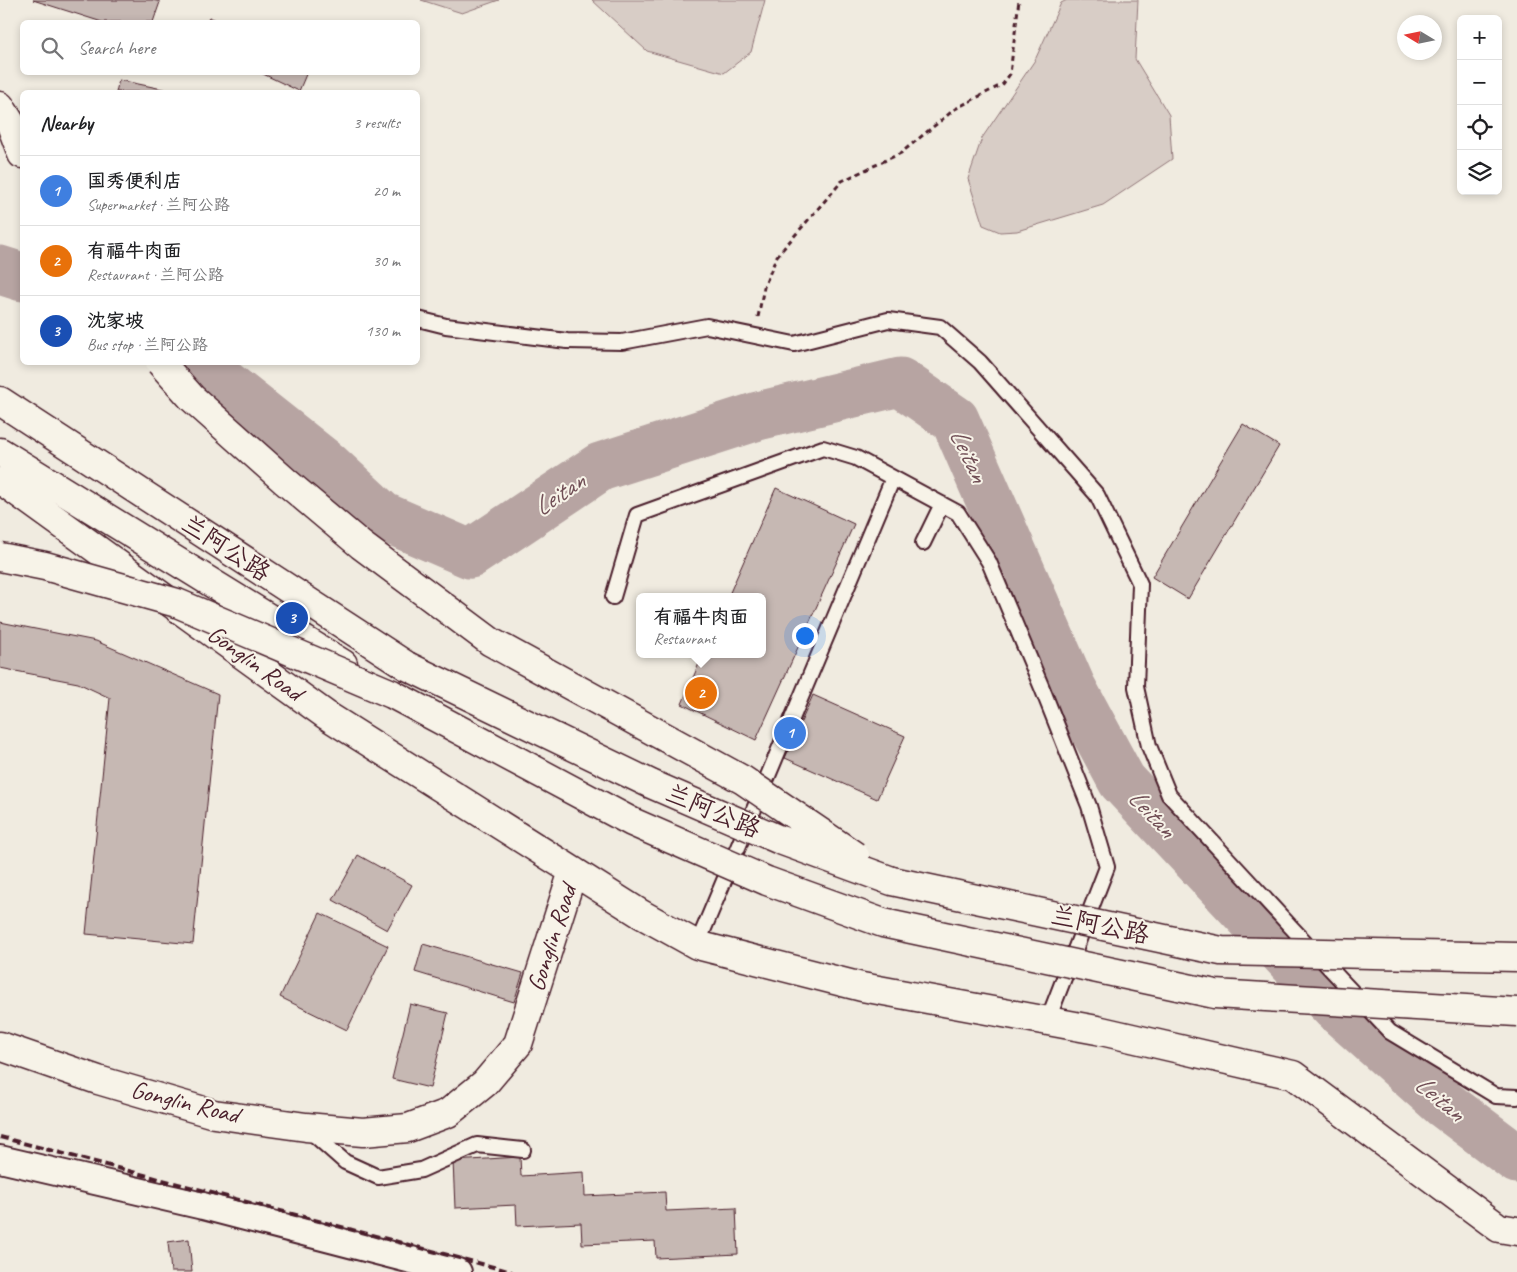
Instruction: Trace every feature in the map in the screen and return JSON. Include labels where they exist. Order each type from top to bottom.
[{"type":"main road","points":[[0,106],[10,122],[20,149]]},
{"type":"main road","points":[[163,365],[192,398],[285,481],[361,545],[491,642],[743,780],[892,881]]},
{"type":"main road","name":"兰阿公路","points":[[0,401],[407,666],[651,784],[780,840],[892,881],[1221,951],[1517,957]]},
{"type":"main road","name":"兰阿公路","points":[[0,452],[392,694],[632,822],[767,881],[883,923],[1215,994],[1517,1012]]},
{"type":"main road","name":"Gonglin Road","points":[[0,482],[4,483],[326,715],[573,871],[518,1044],[486,1083],[448,1113],[408,1128],[363,1132],[306,1127],[214,1114],[98,1080],[0,1046]]},
{"type":"main road","points":[[0,558],[45,566],[177,603],[392,694]]},
{"type":"main road","points":[[573,871],[641,914],[697,945],[862,987],[1097,1030],[1293,1075],[1499,1228],[1517,1231]]},
{"type":"street","points":[[0,1159],[203,1206],[458,1272]]},
{"type":"lane","points":[[420,320],[446,326],[567,341],[622,342],[707,326],[794,344],[888,320],[940,327],[980,362],[1097,495],[1140,584],[1136,687],[1150,746],[1168,795],[1390,1032],[1496,1096],[1517,1097]]},
{"type":"lane","points":[[613,598],[637,515],[823,448],[856,458],[958,513],[989,562],[1089,806],[1107,867],[1047,1022]]},
{"type":"lane","points":[[697,945],[893,478]]},
{"type":"lane","points":[[923,543],[942,504]]},
{"type":"lane","points":[[306,1127],[345,1162],[378,1176],[421,1170],[477,1145],[523,1150]]},
{"type":"path","points":[[754,336],[764,286],[777,256],[842,181],[901,153],[955,109],[1003,84],[1010,74],[1020,0]]},
{"type":"shaded area","points":[[421,0],[499,0],[462,13]]},
{"type":"shaded area","points":[[592,0],[765,0],[751,52],[724,73],[647,51]]},
{"type":"shaded area","points":[[1067,0],[1138,0],[1135,59],[1169,115],[1172,159],[1103,205],[1017,231],[1000,232],[983,225],[968,179],[982,138],[1035,60],[1061,3]]},
{"type":"building","points":[[33,0],[153,0],[160,2],[154,20],[96,20]]},
{"type":"building","points":[[265,75],[306,75],[299,90]]},
{"type":"building","points":[[119,80],[167,90],[116,90]]},
{"type":"building","points":[[1243,424],[1279,446],[1188,599],[1152,577]]},
{"type":"building","points":[[776,488],[854,524],[756,740],[682,704],[701,658],[766,658],[766,593],[730,593]]},
{"type":"building","points":[[0,622],[96,641],[218,694],[193,944],[86,934],[110,698],[78,683],[0,668]]},
{"type":"building","points":[[813,695],[905,736],[877,799],[785,758]]},
{"type":"building","points":[[358,855],[412,885],[387,930],[333,900]]},
{"type":"building","points":[[320,913],[388,946],[347,1030],[280,997]]},
{"type":"building","points":[[423,944],[523,973],[514,1002],[415,972]]},
{"type":"building","points":[[410,1004],[448,1013],[430,1088],[392,1079]]},
{"type":"building","points":[[520,1157],[521,1176],[584,1172],[585,1196],[665,1192],[666,1211],[736,1208],[738,1254],[656,1258],[655,1241],[582,1244],[581,1223],[517,1226],[516,1205],[455,1208],[453,1161]]},
{"type":"building","points":[[189,1239],[192,1272],[171,1272],[168,1242]]},
{"type":"waterway","name":"Leitan","points":[[0,270],[20,276]]},
{"type":"waterway","name":"Leitan","points":[[201,365],[327,465],[382,516],[470,554],[600,467],[758,416],[900,382],[955,420],[1071,686],[1122,781],[1335,1007],[1444,1104],[1517,1159]]},
{"type":"railway","points":[[0,1137],[512,1272]]},
{"type":"place","name":"沈家坡","points":[[292,618]]},
{"type":"place","name":"有福牛肉面","points":[[701,693]]},
{"type":"place","name":"国秀便利店","points":[[790,733]]}]
